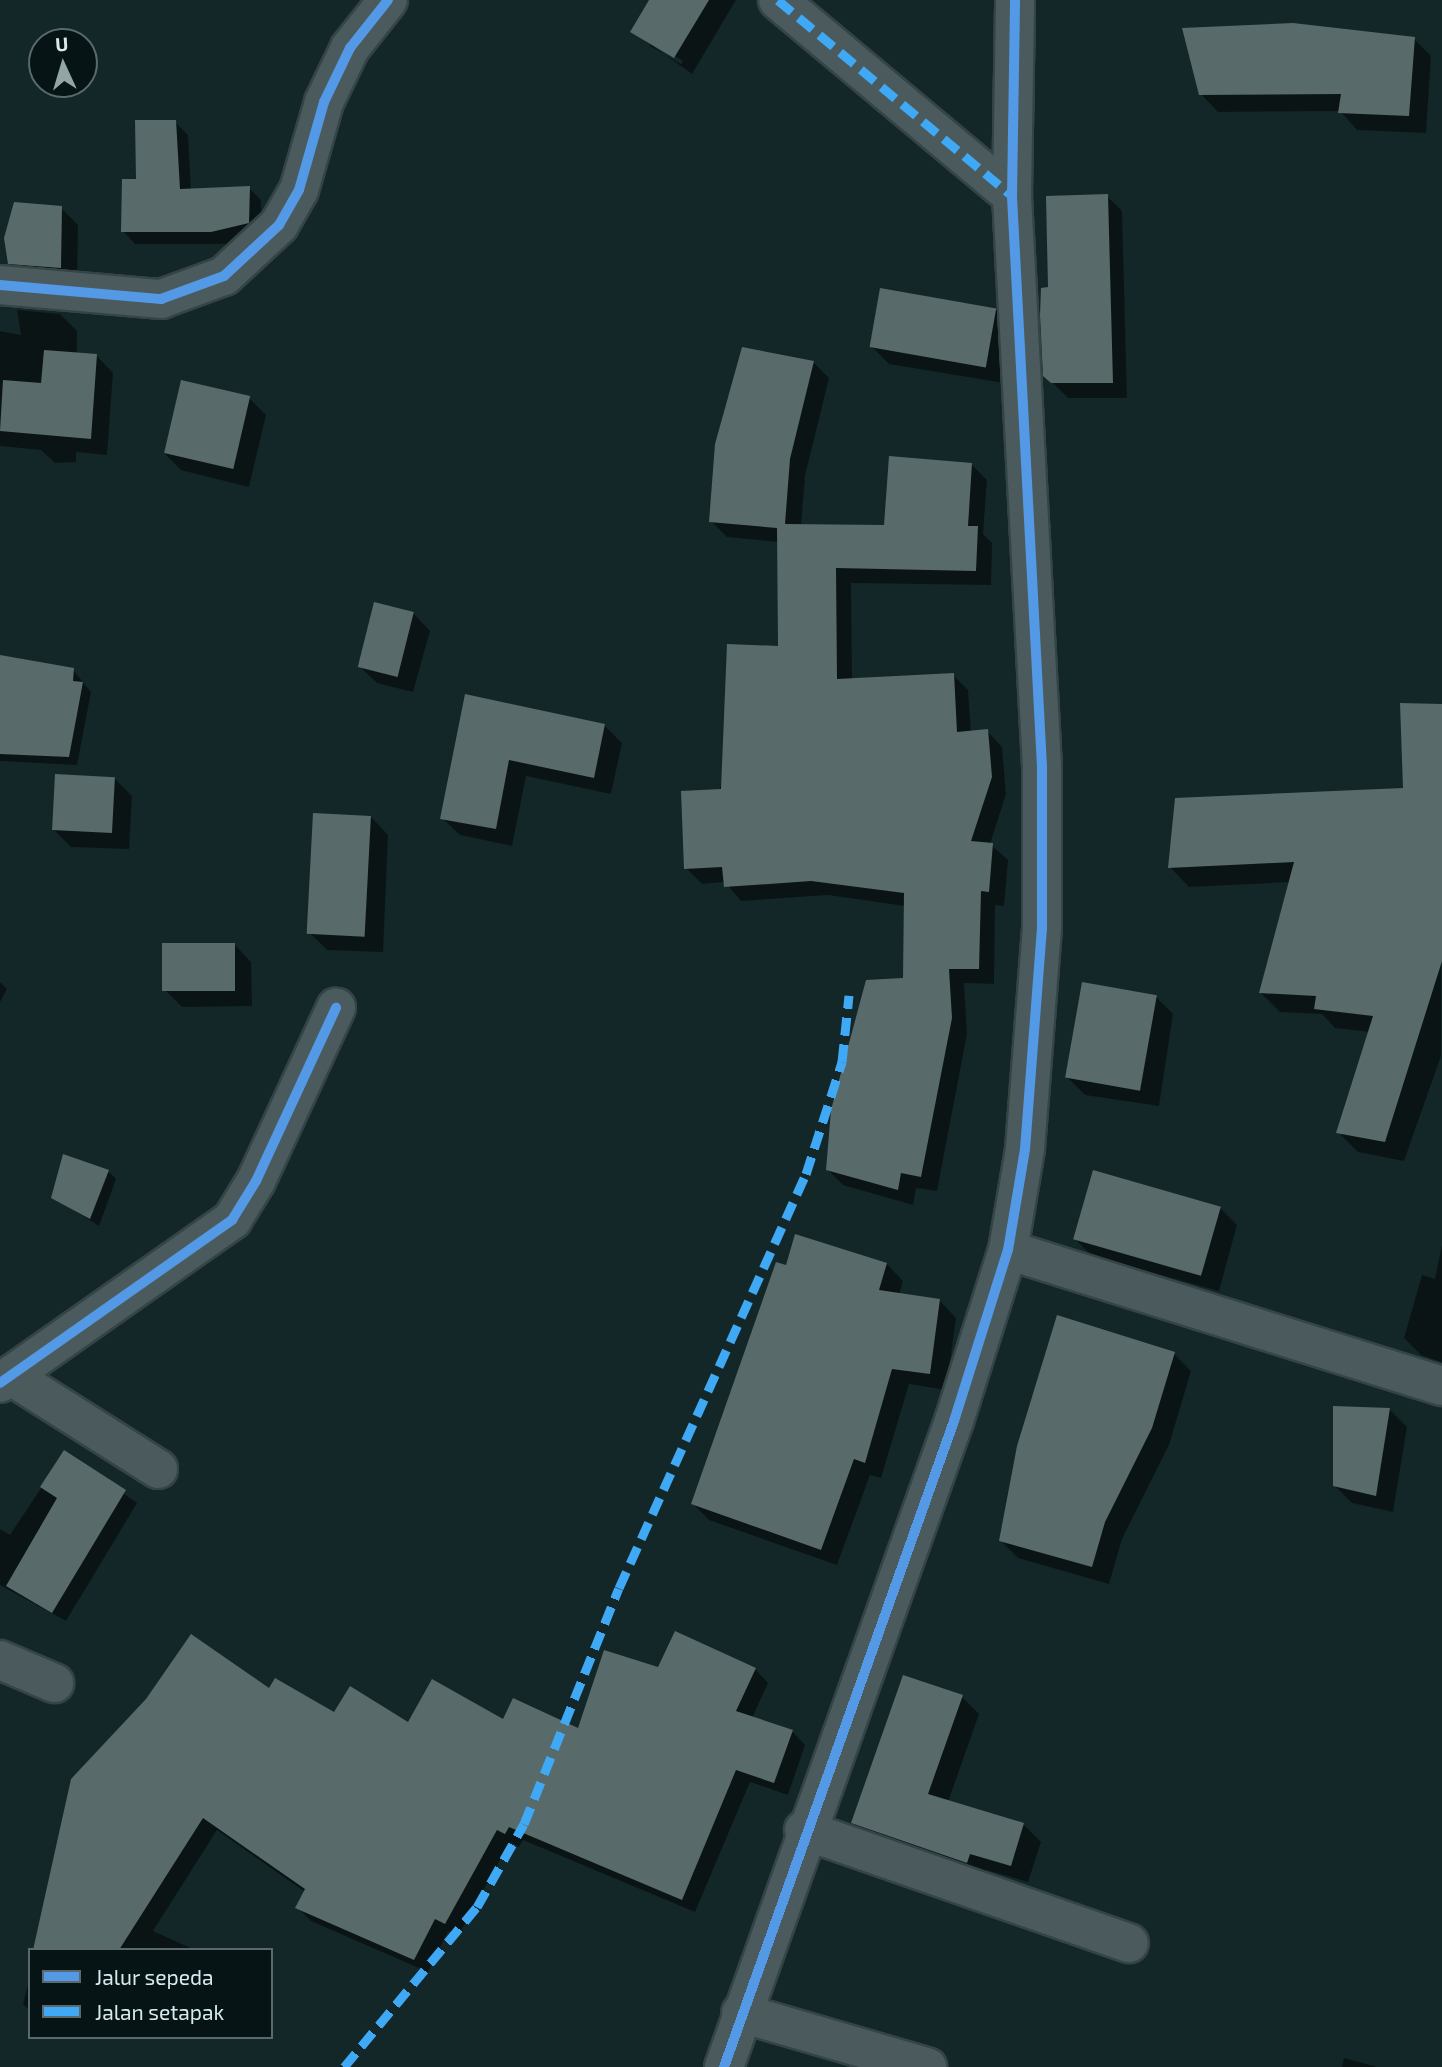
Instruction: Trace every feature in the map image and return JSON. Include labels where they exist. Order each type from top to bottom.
[{"type":"street","points":[[0,285],[161,299],[224,276],[279,225],[299,190],[324,102],[345,59],[388,0]]},
{"type":"street","points":[[778,0],[1012,197]]},
{"type":"street","points":[[724,2067],[804,1830],[903,1572],[1008,1250],[1025,1150],[1042,928],[1031,479],[1012,197],[1015,0]]},
{"type":"street","points":[[158,1469],[5,1379],[232,1220],[268,1156],[336,1008]]},
{"type":"street","points":[[1008,1250],[1442,1386]]},
{"type":"street","points":[[0,1660],[54,1683]]},
{"type":"street","points":[[804,1830],[1129,1943]]},
{"type":"street","points":[[741,2013],[927,2067]]},
{"type":"building","points":[[649,0],[709,0],[674,58],[630,32]]},
{"type":"building","points":[[1293,23],[1415,37],[1409,116],[1338,113],[1341,94],[1199,95],[1182,28]]},
{"type":"building","points":[[135,120],[176,120],[180,189],[250,186],[249,223],[211,232],[121,232],[122,179],[136,179]]},
{"type":"building","points":[[1108,194],[1113,383],[1051,383],[1043,376],[1040,315],[1041,288],[1048,287],[1046,196]]},
{"type":"building","points":[[14,202],[62,206],[61,268],[8,264],[4,238]]},
{"type":"building","points":[[880,288],[996,308],[986,368],[870,347]]},
{"type":"building","points":[[742,347],[814,361],[790,459],[785,524],[884,525],[889,456],[972,463],[968,526],[978,526],[976,571],[836,568],[837,679],[954,673],[957,732],[988,729],[992,777],[971,841],[993,843],[989,892],[981,891],[979,969],[949,969],[952,1018],[921,1177],[901,1173],[898,1190],[826,1170],[831,1110],[866,980],[903,978],[904,893],[811,881],[724,887],[722,867],[684,869],[681,791],[721,789],[727,644],[778,646],[777,528],[709,522],[715,444]]},
{"type":"building","points":[[44,350],[97,354],[91,439],[0,431],[3,380],[41,383]]},
{"type":"building","points":[[181,380],[250,396],[233,469],[164,453]]},
{"type":"building","points":[[374,602],[414,612],[398,677],[358,667]]},
{"type":"building","points":[[0,655],[74,668],[73,681],[83,682],[69,757],[0,754]]},
{"type":"building","points":[[465,694],[605,724],[594,778],[509,760],[496,829],[440,819]]},
{"type":"building","points":[[1400,703],[1442,704],[1442,961],[1385,1142],[1336,1133],[1373,1016],[1314,1009],[1316,996],[1259,993],[1294,862],[1168,868],[1175,798],[1403,788]]},
{"type":"building","points":[[55,774],[115,777],[112,833],[52,830]]},
{"type":"building","points":[[313,813],[371,816],[365,937],[307,934]]},
{"type":"building","points":[[162,943],[235,943],[235,991],[162,991]]},
{"type":"building","points":[[1082,982],[1157,995],[1140,1091],[1065,1078]]},
{"type":"building","points":[[63,1154],[109,1170],[90,1219],[51,1198]]},
{"type":"building","points":[[1093,1170],[1221,1207],[1201,1276],[1073,1239]]},
{"type":"building","points":[[795,1234],[887,1263],[879,1290],[940,1299],[930,1374],[892,1369],[865,1463],[854,1459],[821,1550],[691,1504],[776,1262],[786,1265]]},
{"type":"building","points":[[1057,1315],[1175,1352],[1152,1428],[1105,1522],[1092,1567],[999,1541],[1017,1446]]},
{"type":"building","points":[[1333,1406],[1390,1408],[1376,1496],[1333,1486]]},
{"type":"building","points":[[64,1450],[126,1490],[52,1613],[6,1586],[57,1498],[40,1487]]},
{"type":"building","points":[[675,1631],[756,1668],[736,1711],[793,1730],[774,1783],[736,1770],[682,1900],[509,1827],[505,1834],[497,1830],[445,1924],[435,1919],[414,1960],[295,1908],[305,1889],[203,1818],[120,1948],[33,1948],[71,1779],[146,1699],[191,1634],[269,1688],[275,1678],[334,1712],[350,1686],[408,1722],[432,1679],[503,1719],[513,1698],[578,1728],[604,1650],[658,1667]]},
{"type":"building","points":[[903,1675],[963,1695],[928,1794],[1024,1823],[1011,1866],[970,1854],[967,1863],[851,1823]]},
{"type":"marked path","points":[[778,0],[1012,196]]},
{"type":"marked path","points":[[344,2067],[477,1907],[524,1824],[619,1588],[806,1174],[842,1062],[849,995]]},
{"type":"cycle path","points":[[0,285],[161,299],[224,276],[279,225],[299,190],[324,102],[350,48],[388,0]]},
{"type":"cycle path","points":[[724,2067],[954,1421],[1008,1250],[1025,1149],[1042,928],[1042,767],[1012,196],[1015,0]]},
{"type":"cycle path","points":[[0,1383],[232,1220],[256,1181],[336,1008]]}]
